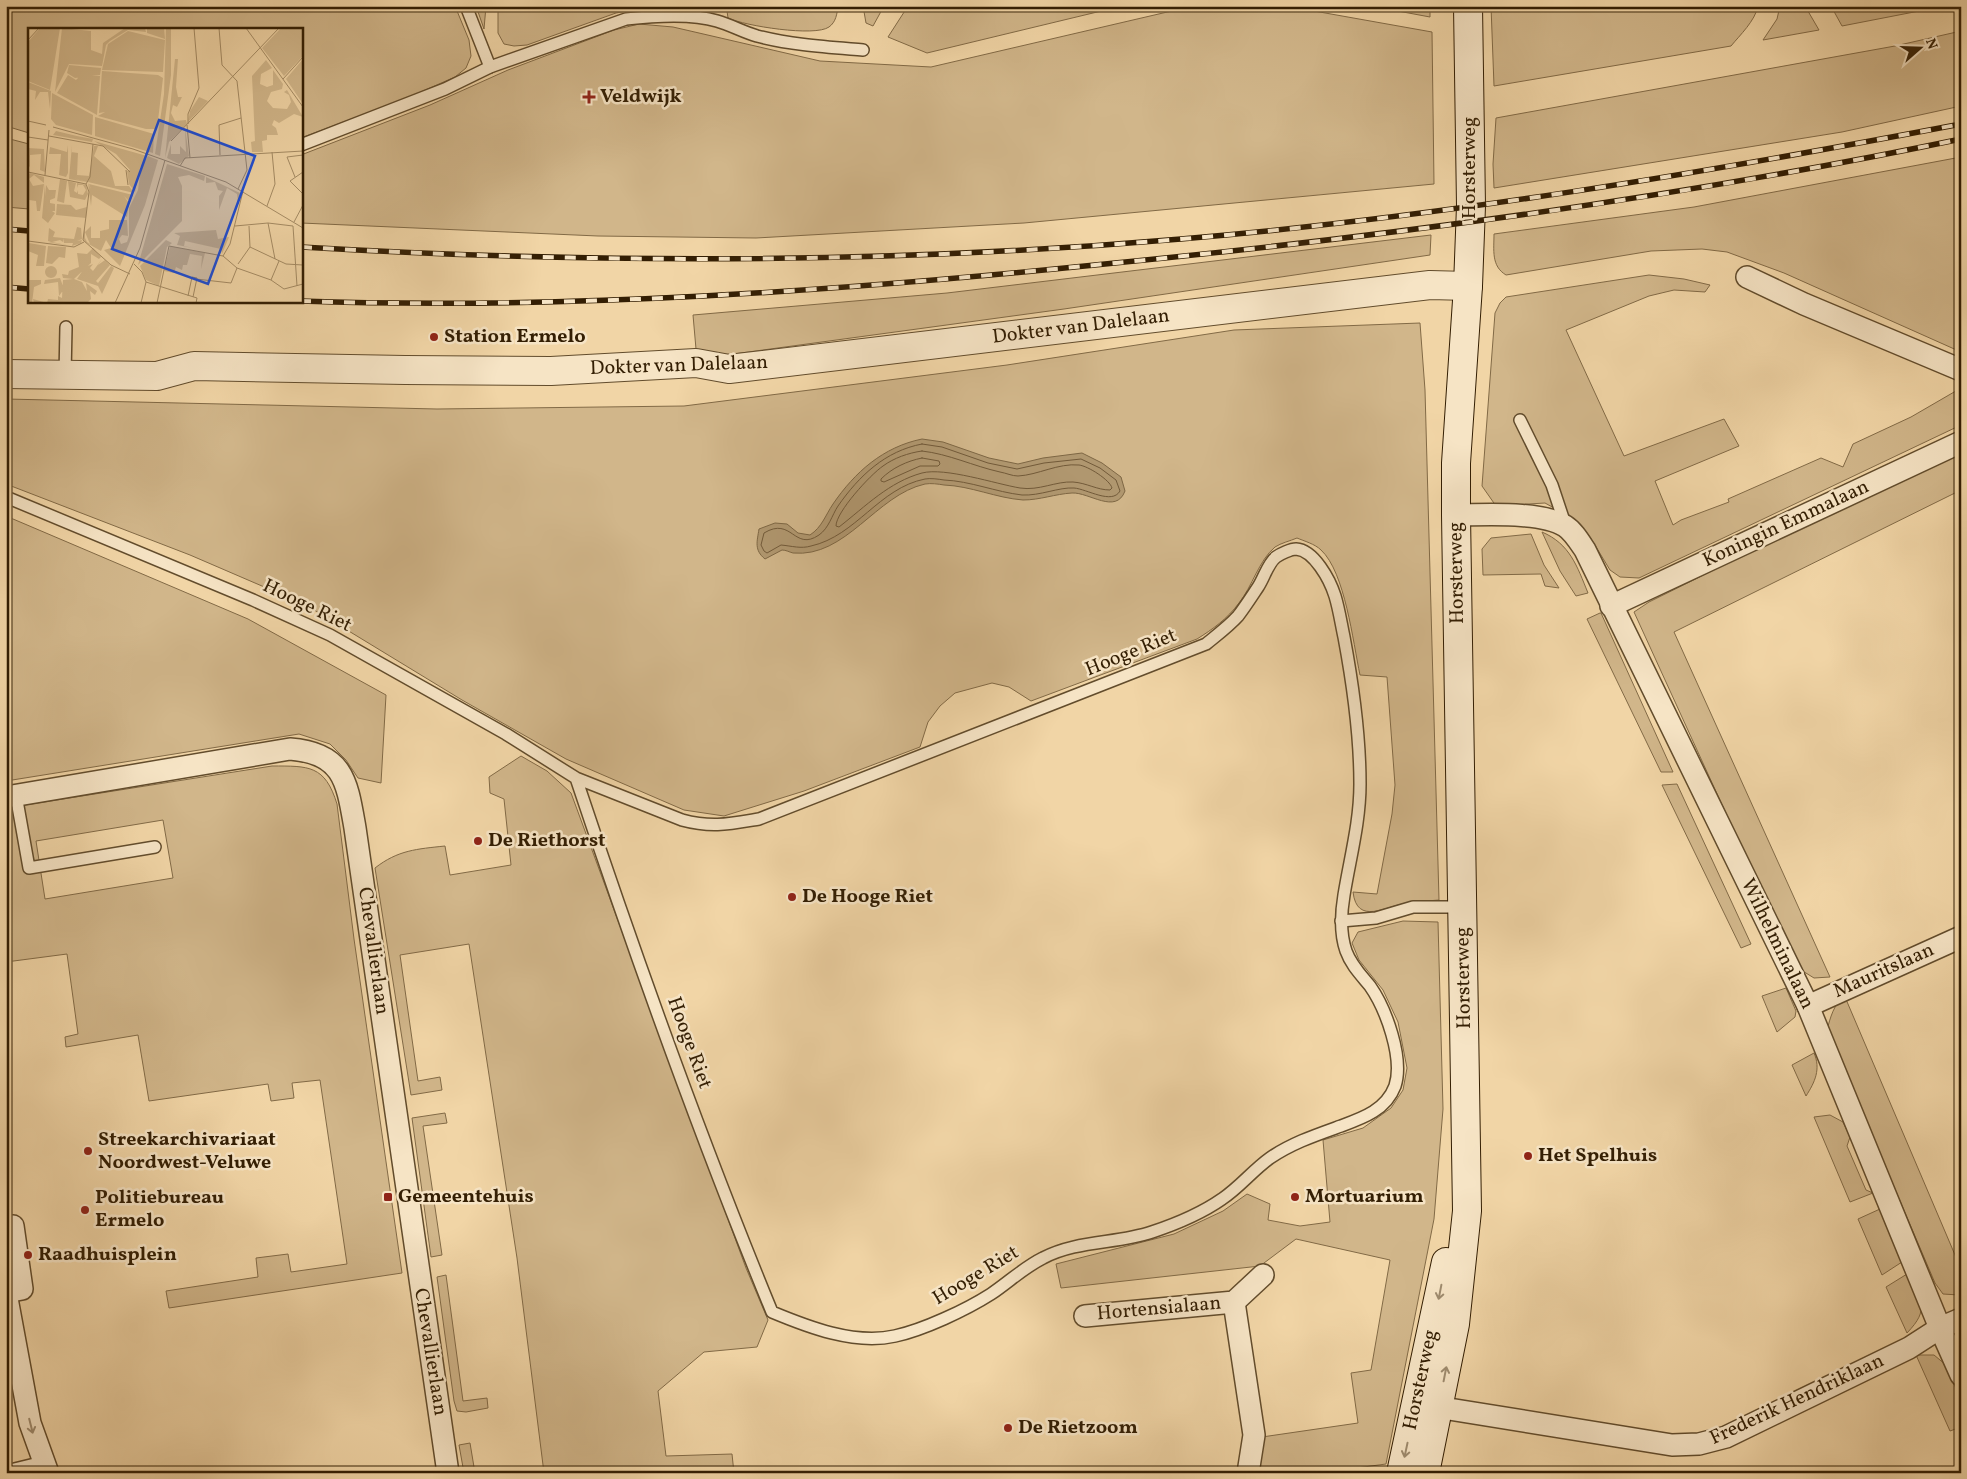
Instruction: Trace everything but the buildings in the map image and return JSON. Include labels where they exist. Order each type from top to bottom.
[{"type":"main road","name":"Horsterweg","points":[[1401,1473],[1428,1405],[1455,1324],[1466,1211],[1456,463],[1468,286],[1471,206],[1468,6]]},
{"type":"main road","name":"Dokter van Dalelaan","points":[[6,374],[157,376],[194,366],[551,371],[696,363],[729,369],[1430,285],[1468,286]]},
{"type":"main road","name":"Horsterweg","points":[[1425,1473],[1428,1405]]},
{"type":"street","points":[[1747,277],[1804,304],[1961,370]]},
{"type":"street","name":"Koningin Emmalaan","points":[[1611,606],[1961,442]]},
{"type":"street","points":[[1456,515],[1530,516],[1553,520],[1566,526]]},
{"type":"street","name":"Wilhelminalaan","points":[[1566,526],[1585,550],[1808,1006],[1961,1375]]},
{"type":"street","name":"Chevallierlaan","points":[[11,796],[290,749],[309,750],[324,757],[336,766],[350,795],[448,1473]]},
{"type":"street","name":"Mauritslaan","points":[[1808,1006],[1961,937]]},
{"type":"street","points":[[6,1227],[13,1226],[22,1290],[6,1292],[30,1423],[46,1467]]},
{"type":"street","name":"Hortensialaan","points":[[1085,1316],[1234,1302],[1263,1275]]},
{"type":"street","name":"Hortensialaan","points":[[1234,1302],[1254,1435],[1248,1473]]},
{"type":"street","name":"Frederik Hendriklaan","points":[[1428,1405],[1672,1445],[1699,1444],[1726,1437],[1909,1348],[1940,1328],[1961,1319]]},
{"type":"lane","points":[[466,6],[490,66]]},
{"type":"lane","points":[[302,145],[445,89],[490,66],[626,19],[697,17],[716,21],[755,36],[798,44],[863,50]]},
{"type":"lane","points":[[65,375],[66,327]]},
{"type":"lane","name":"Wilhelminalaan","points":[[1520,420],[1552,485],[1566,526]]},
{"type":"lane","name":"Hooge Riet","points":[[6,498],[253,600],[330,635],[506,734],[576,778],[682,820],[719,826],[758,819],[1206,644],[1237,617],[1260,584],[1274,558],[1297,549],[1309,555],[1322,569],[1330,583],[1336,599],[1351,674],[1360,785],[1356,830],[1341,921],[1346,950],[1356,970],[1371,987],[1388,1018],[1396,1052],[1396,1084],[1386,1102],[1366,1117],[1298,1141],[1268,1160],[1222,1200],[1189,1217],[1151,1233],[1094,1242],[1047,1255],[1016,1274],[991,1293],[930,1325],[892,1337],[864,1338],[815,1330],[772,1312],[730,1211],[611,883],[576,778]]},
{"type":"lane","points":[[11,796],[29,868],[155,846]]},
{"type":"lane","points":[[1341,921],[1376,918],[1413,907],[1462,907]]},
{"type":"lane","points":[[6,1471],[46,1467]]},
{"type":"shaded area","points":[[6,6],[455,6],[469,40],[471,56],[466,68],[455,77],[407,98],[302,138],[302,28],[28,28],[28,133],[6,126]]},
{"type":"shaded area","points":[[476,6],[486,6],[484,29]]},
{"type":"shaded area","points":[[498,6],[690,6],[616,13],[527,45],[514,46],[504,44],[498,33]]},
{"type":"shaded area","points":[[729,6],[838,6],[836,18],[829,27],[821,30],[795,31],[764,27],[728,18],[727,11]]},
{"type":"shaded area","points":[[863,6],[884,6],[873,26],[866,23]]},
{"type":"shaded area","points":[[908,6],[1122,6],[927,53],[888,37]]},
{"type":"shaded area","points":[[1193,6],[1286,6],[1432,32],[1434,184],[1024,223],[756,238],[598,236],[302,223],[302,155],[430,105],[508,70],[614,30],[639,24],[673,27],[820,61],[931,67]]},
{"type":"shaded area","points":[[1371,6],[1430,6],[1430,17]]},
{"type":"shaded area","points":[[1491,6],[1758,6],[1751,22],[1731,46],[1494,86]]},
{"type":"shaded area","points":[[1780,6],[1805,6],[1819,30],[1763,40],[1777,19]]},
{"type":"shaded area","points":[[1831,6],[1945,6],[1842,26]]},
{"type":"shaded area","points":[[1961,31],[1961,106],[1842,132],[1494,188],[1493,164],[1496,118],[1895,46]]},
{"type":"shaded area","points":[[6,138],[28,144],[28,209],[6,207]]},
{"type":"shaded area","points":[[1961,157],[1961,352],[1784,273],[1727,252],[1702,249],[1651,251],[1506,275],[1498,267],[1494,257],[1494,234],[1694,207]]},
{"type":"shaded area","points":[[1431,235],[1430,255],[1064,309],[719,356],[696,349],[693,315],[947,293]]},
{"type":"shaded area","points":[[1649,275],[1684,279],[1710,285],[1705,292],[1674,290],[1649,296],[1566,330],[1624,456],[1724,419],[1739,446],[1655,481],[1673,525],[1681,520],[1729,502],[1728,499],[1821,458],[1843,467],[1853,444],[1911,417],[1961,388],[1961,425],[1639,578],[1620,577],[1610,570],[1590,537],[1565,514],[1545,503],[1496,506],[1482,486],[1495,313],[1500,303],[1506,297]]},
{"type":"shaded area","points":[[1420,323],[1425,390],[1439,900],[1407,903],[1374,911],[1366,911],[1360,908],[1353,892],[1377,894],[1392,814],[1395,785],[1387,677],[1360,675],[1347,608],[1336,574],[1329,560],[1319,548],[1297,538],[1275,547],[1269,552],[1244,597],[1230,614],[1197,639],[1031,701],[1009,687],[992,683],[955,693],[940,706],[928,722],[920,747],[804,791],[724,816],[684,810],[566,759],[462,700],[306,605],[190,555],[6,484],[6,399],[437,409],[684,406],[1007,365],[1234,330]]},
{"type":"shaded area","points":[[1961,453],[1961,490],[1674,632],[1830,977],[1814,978],[1793,965],[1771,912],[1634,612],[1649,602],[1766,544]]},
{"type":"shaded area","points":[[6,516],[248,619],[386,695],[381,783],[358,778],[346,760],[330,744],[299,734],[6,781]]},
{"type":"shaded area","points":[[1542,532],[1552,537],[1566,549],[1576,565],[1588,593],[1576,596],[1560,571]]},
{"type":"shaded area","points":[[1531,534],[1544,565],[1559,588],[1545,586],[1541,574],[1483,575],[1482,549],[1491,538]]},
{"type":"shaded area","points":[[1600,613],[1673,772],[1661,772],[1587,619]]},
{"type":"shaded area","points":[[521,756],[547,771],[571,793],[746,1268],[768,1320],[757,1347],[704,1352],[658,1391],[666,1456],[732,1454],[734,1473],[544,1473],[517,1258],[469,944],[400,955],[418,1081],[440,1077],[442,1090],[411,1095],[375,868],[400,854],[445,846],[450,875],[511,865],[504,799],[490,793],[489,777]]},
{"type":"shaded area","points":[[272,766],[296,766],[314,770],[327,782],[337,804],[354,939],[402,1273],[169,1308],[166,1291],[258,1277],[256,1258],[288,1254],[291,1272],[347,1264],[320,1080],[292,1083],[294,1098],[271,1101],[268,1084],[149,1101],[138,1035],[66,1047],[65,1037],[78,1034],[67,954],[6,962],[6,808]],"holes":[[[163,820],[173,878],[45,899],[36,841]]]},
{"type":"shaded area","points":[[1677,784],[1751,944],[1741,948],[1662,785]]},
{"type":"shaded area","points":[[1403,921],[1438,922],[1443,1109],[1434,1219],[1386,1464],[1319,1473],[1259,1473],[1262,1437],[1358,1423],[1351,1373],[1371,1370],[1390,1260],[1296,1239],[1260,1266],[1061,1288],[1056,1264],[1174,1234],[1223,1211],[1247,1194],[1270,1204],[1268,1220],[1300,1226],[1330,1222],[1323,1140],[1363,1128],[1391,1108],[1403,1090],[1407,1068],[1398,1022],[1383,990],[1359,960],[1352,943],[1358,932]]},
{"type":"shaded area","points":[[1786,988],[1796,1011],[1795,1017],[1777,1032],[1762,996]]},
{"type":"shaded area","points":[[1845,997],[1961,1269],[1961,1295],[1943,1294],[1935,1283],[1827,1030],[1835,1007]]},
{"type":"shaded area","points":[[1814,1053],[1817,1070],[1812,1086],[1806,1096],[1792,1065]]},
{"type":"shaded area","points":[[445,1113],[447,1123],[423,1126],[442,1255],[431,1257],[412,1118]]},
{"type":"shaded area","points":[[1830,1115],[1843,1122],[1850,1137],[1847,1146],[1866,1190],[1873,1193],[1850,1202],[1814,1117]]},
{"type":"shaded area","points":[[1880,1209],[1902,1262],[1882,1275],[1858,1219]]},
{"type":"shaded area","points":[[1907,1274],[1919,1298],[1921,1311],[1919,1317],[1907,1333],[1886,1287]]},
{"type":"shaded area","points":[[446,1275],[463,1401],[487,1398],[488,1408],[466,1412],[457,1411],[437,1277]]},
{"type":"shaded area","points":[[1916,1355],[1934,1355],[1946,1365],[1961,1401],[1961,1427],[1950,1431]]},
{"type":"shaded area","points":[[470,1443],[475,1473],[464,1473],[459,1445]]},
{"type":"water","points":[[922,439],[943,442],[989,458],[1018,464],[1043,458],[1082,453],[1102,463],[1121,477],[1125,491],[1121,498],[1109,502],[1072,493],[1023,500],[954,486],[925,484],[907,490],[891,500],[845,536],[829,546],[812,552],[793,553],[782,550],[765,559],[759,552],[757,546],[759,529],[775,523],[787,524],[798,533],[810,535],[820,525],[851,481],[871,462],[895,448]]},
{"type":"railway","points":[[302,247],[411,253],[631,259],[741,259],[961,253],[1181,239],[1377,219],[1572,192],[1767,160],[1961,124]]},
{"type":"railway","points":[[302,301],[502,303],[603,300],[804,290],[1005,274],[1320,241],[1534,213],[1748,179],[1961,139]]},
{"type":"railway","points":[[6,229],[28,231]]},
{"type":"railway","points":[[6,287],[28,289]]},
{"type":"place","name":"Veldwijk","points":[[589,97]]},
{"type":"place","name":"Station Ermelo","points":[[434,337]]},
{"type":"place","name":"De Riethorst","points":[[478,841]]},
{"type":"place","name":"De Hooge Riet","points":[[792,897]]},
{"type":"place","name":"Streekarchivariaat Noordwest-Veluwe","points":[[88,1151]]},
{"type":"place","name":"Het Spelhuis","points":[[1528,1156]]},
{"type":"place","name":"Gemeentehuis","points":[[388,1197]]},
{"type":"place","name":"Mortuarium","points":[[1295,1197]]},
{"type":"place","name":"Politiebureau Ermelo","points":[[85,1210]]},
{"type":"place","name":"Raadhuisplein","points":[[28,1255]]},
{"type":"place","name":"De Rietzoom","points":[[1008,1428]]}]
